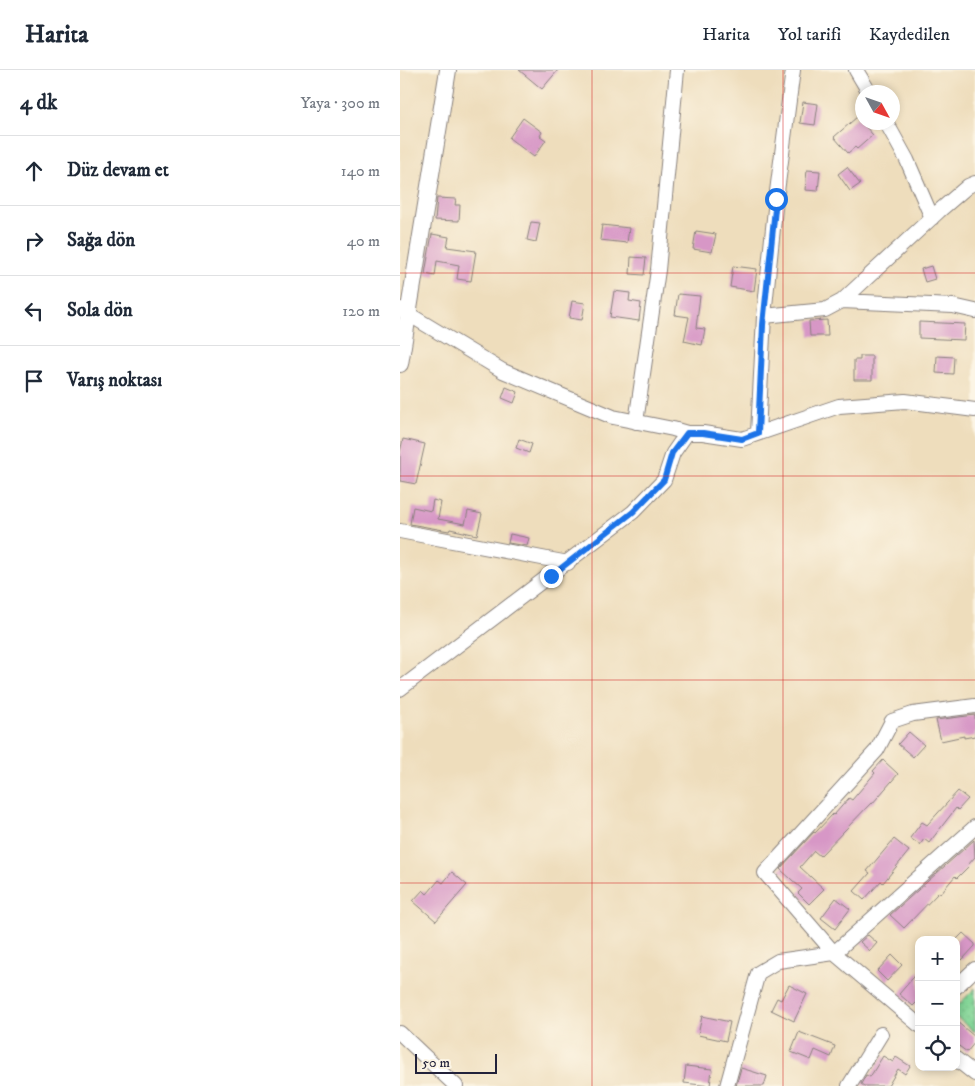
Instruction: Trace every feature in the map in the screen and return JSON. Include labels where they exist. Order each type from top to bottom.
[{"type":"main road","points":[[400,364],[404,311],[448,70]]},
{"type":"street","points":[[636,422],[658,270],[677,70]]},
{"type":"street","points":[[758,433],[764,316],[776,199],[793,70]]},
{"type":"street","points":[[856,70],[865,85]]},
{"type":"street","points":[[890,130],[907,160],[932,218]]},
{"type":"street","points":[[764,316],[825,310],[842,301],[968,186],[975,183]]},
{"type":"street","points":[[842,301],[953,306],[975,310]]},
{"type":"street","points":[[404,311],[503,371],[613,417],[673,428],[687,433],[703,433],[742,439],[839,406],[905,401],[975,410]]},
{"type":"street","points":[[400,689],[633,512],[664,480],[672,453],[687,433]]},
{"type":"street","points":[[400,531],[568,562]]},
{"type":"street","points":[[915,1021],[834,953],[764,873],[878,750],[892,721],[913,714],[975,706]]},
{"type":"street","points":[[727,1086],[758,972],[778,961],[834,953],[975,827]]},
{"type":"street","points":[[960,983],[975,969]]},
{"type":"street","points":[[400,1033],[456,1086]]},
{"type":"street","points":[[849,1086],[881,1034]]},
{"type":"street","points":[[960,1062],[975,1074]]},
{"type":"green space","points":[[975,988],[975,1032],[960,1020],[960,1003]]},
{"type":"building","points":[[519,70],[558,70],[542,89]]},
{"type":"building","points":[[803,102],[818,104],[815,125],[800,123]]},
{"type":"building","points":[[523,118],[542,132],[540,136],[546,140],[534,157],[509,138]]},
{"type":"building","points":[[855,119],[855,130],[869,130],[873,135],[857,149],[855,147],[848,153],[834,137]]},
{"type":"building","points":[[847,167],[860,184],[850,191],[838,174]]},
{"type":"building","points":[[807,170],[820,171],[818,191],[805,190]]},
{"type":"building","points":[[437,198],[456,199],[455,205],[460,205],[459,221],[435,220]]},
{"type":"building","points":[[531,222],[540,223],[536,242],[527,240]]},
{"type":"building","points":[[602,225],[629,228],[627,243],[600,240]]},
{"type":"building","points":[[696,231],[716,234],[712,252],[693,249]]},
{"type":"building","points":[[432,234],[449,237],[447,247],[476,251],[471,281],[457,279],[459,265],[437,261],[435,276],[425,274]]},
{"type":"building","points":[[631,257],[646,258],[644,275],[630,274]]},
{"type":"building","points":[[733,266],[757,269],[754,291],[730,287]]},
{"type":"building","points":[[931,266],[935,279],[925,282],[921,269]]},
{"type":"building","points":[[614,291],[630,293],[629,301],[641,303],[639,321],[610,317]]},
{"type":"building","points":[[678,294],[700,296],[696,328],[705,329],[702,345],[684,341],[689,317],[675,315]]},
{"type":"building","points":[[572,301],[585,303],[582,320],[569,318]]},
{"type":"building","points":[[827,320],[828,336],[810,336],[809,321]]},
{"type":"building","points":[[919,322],[965,324],[964,340],[919,338]]},
{"type":"building","points":[[860,356],[872,356],[872,380],[854,380],[854,360],[860,360]]},
{"type":"building","points":[[937,356],[954,357],[953,374],[936,373]]},
{"type":"building","points":[[506,387],[518,392],[514,403],[502,398]]},
{"type":"building","points":[[403,439],[425,444],[416,484],[400,481],[400,452]]},
{"type":"building","points":[[519,439],[532,444],[529,453],[516,448]]},
{"type":"building","points":[[433,500],[441,502],[438,519],[465,524],[468,511],[482,514],[477,535],[450,529],[449,531],[410,524],[413,507],[431,511]]},
{"type":"building","points":[[510,534],[529,538],[527,546],[508,543]]},
{"type":"building","points":[[975,715],[975,736],[964,738],[964,736],[941,741],[936,720]]},
{"type":"building","points":[[909,732],[924,745],[913,757],[898,744]]},
{"type":"building","points":[[883,760],[898,774],[872,804],[820,856],[814,851],[800,867],[824,889],[809,904],[798,893],[802,889],[780,869],[849,798],[852,800],[875,773],[873,771]]},
{"type":"building","points":[[958,791],[968,799],[958,810],[956,808],[929,843],[924,839],[920,845],[910,838],[922,822],[927,825]]},
{"type":"building","points":[[894,839],[909,851],[883,883],[881,881],[864,900],[854,891],[870,873],[867,871]]},
{"type":"building","points":[[974,840],[975,857],[969,866],[957,878],[955,876],[940,894],[939,892],[904,928],[890,915]]},
{"type":"building","points":[[452,872],[467,885],[436,921],[413,901],[423,890],[427,894],[439,880],[443,883]]},
{"type":"building","points":[[836,898],[850,909],[835,929],[821,918]]},
{"type":"building","points":[[963,933],[975,944],[962,960],[960,958],[960,936]]},
{"type":"building","points":[[868,935],[877,943],[870,951],[860,942]]},
{"type":"building","points":[[892,955],[902,965],[887,981],[877,971]]},
{"type":"building","points":[[915,976],[915,1004],[913,1006],[899,994]]},
{"type":"building","points":[[789,985],[807,994],[794,1021],[771,1010],[777,998],[781,1000]]},
{"type":"building","points":[[702,1016],[730,1022],[726,1041],[698,1035]]},
{"type":"building","points":[[960,1024],[975,1037],[975,1042],[967,1052],[960,1047]]},
{"type":"building","points":[[799,1032],[835,1046],[831,1057],[815,1050],[811,1060],[791,1052]]},
{"type":"building","points":[[883,1056],[893,1062],[896,1057],[910,1066],[905,1074],[898,1069],[888,1086],[864,1086],[861,1084],[866,1075],[870,1077]]},
{"type":"building","points":[[686,1066],[712,1069],[710,1086],[684,1083]]},
{"type":"building","points":[[741,1068],[767,1076],[764,1086],[736,1086]]},
{"type":"route","points":[[551,576],[633,512],[664,480],[672,453],[687,433],[703,433],[742,439],[758,433],[763,325],[776,199]]}]
